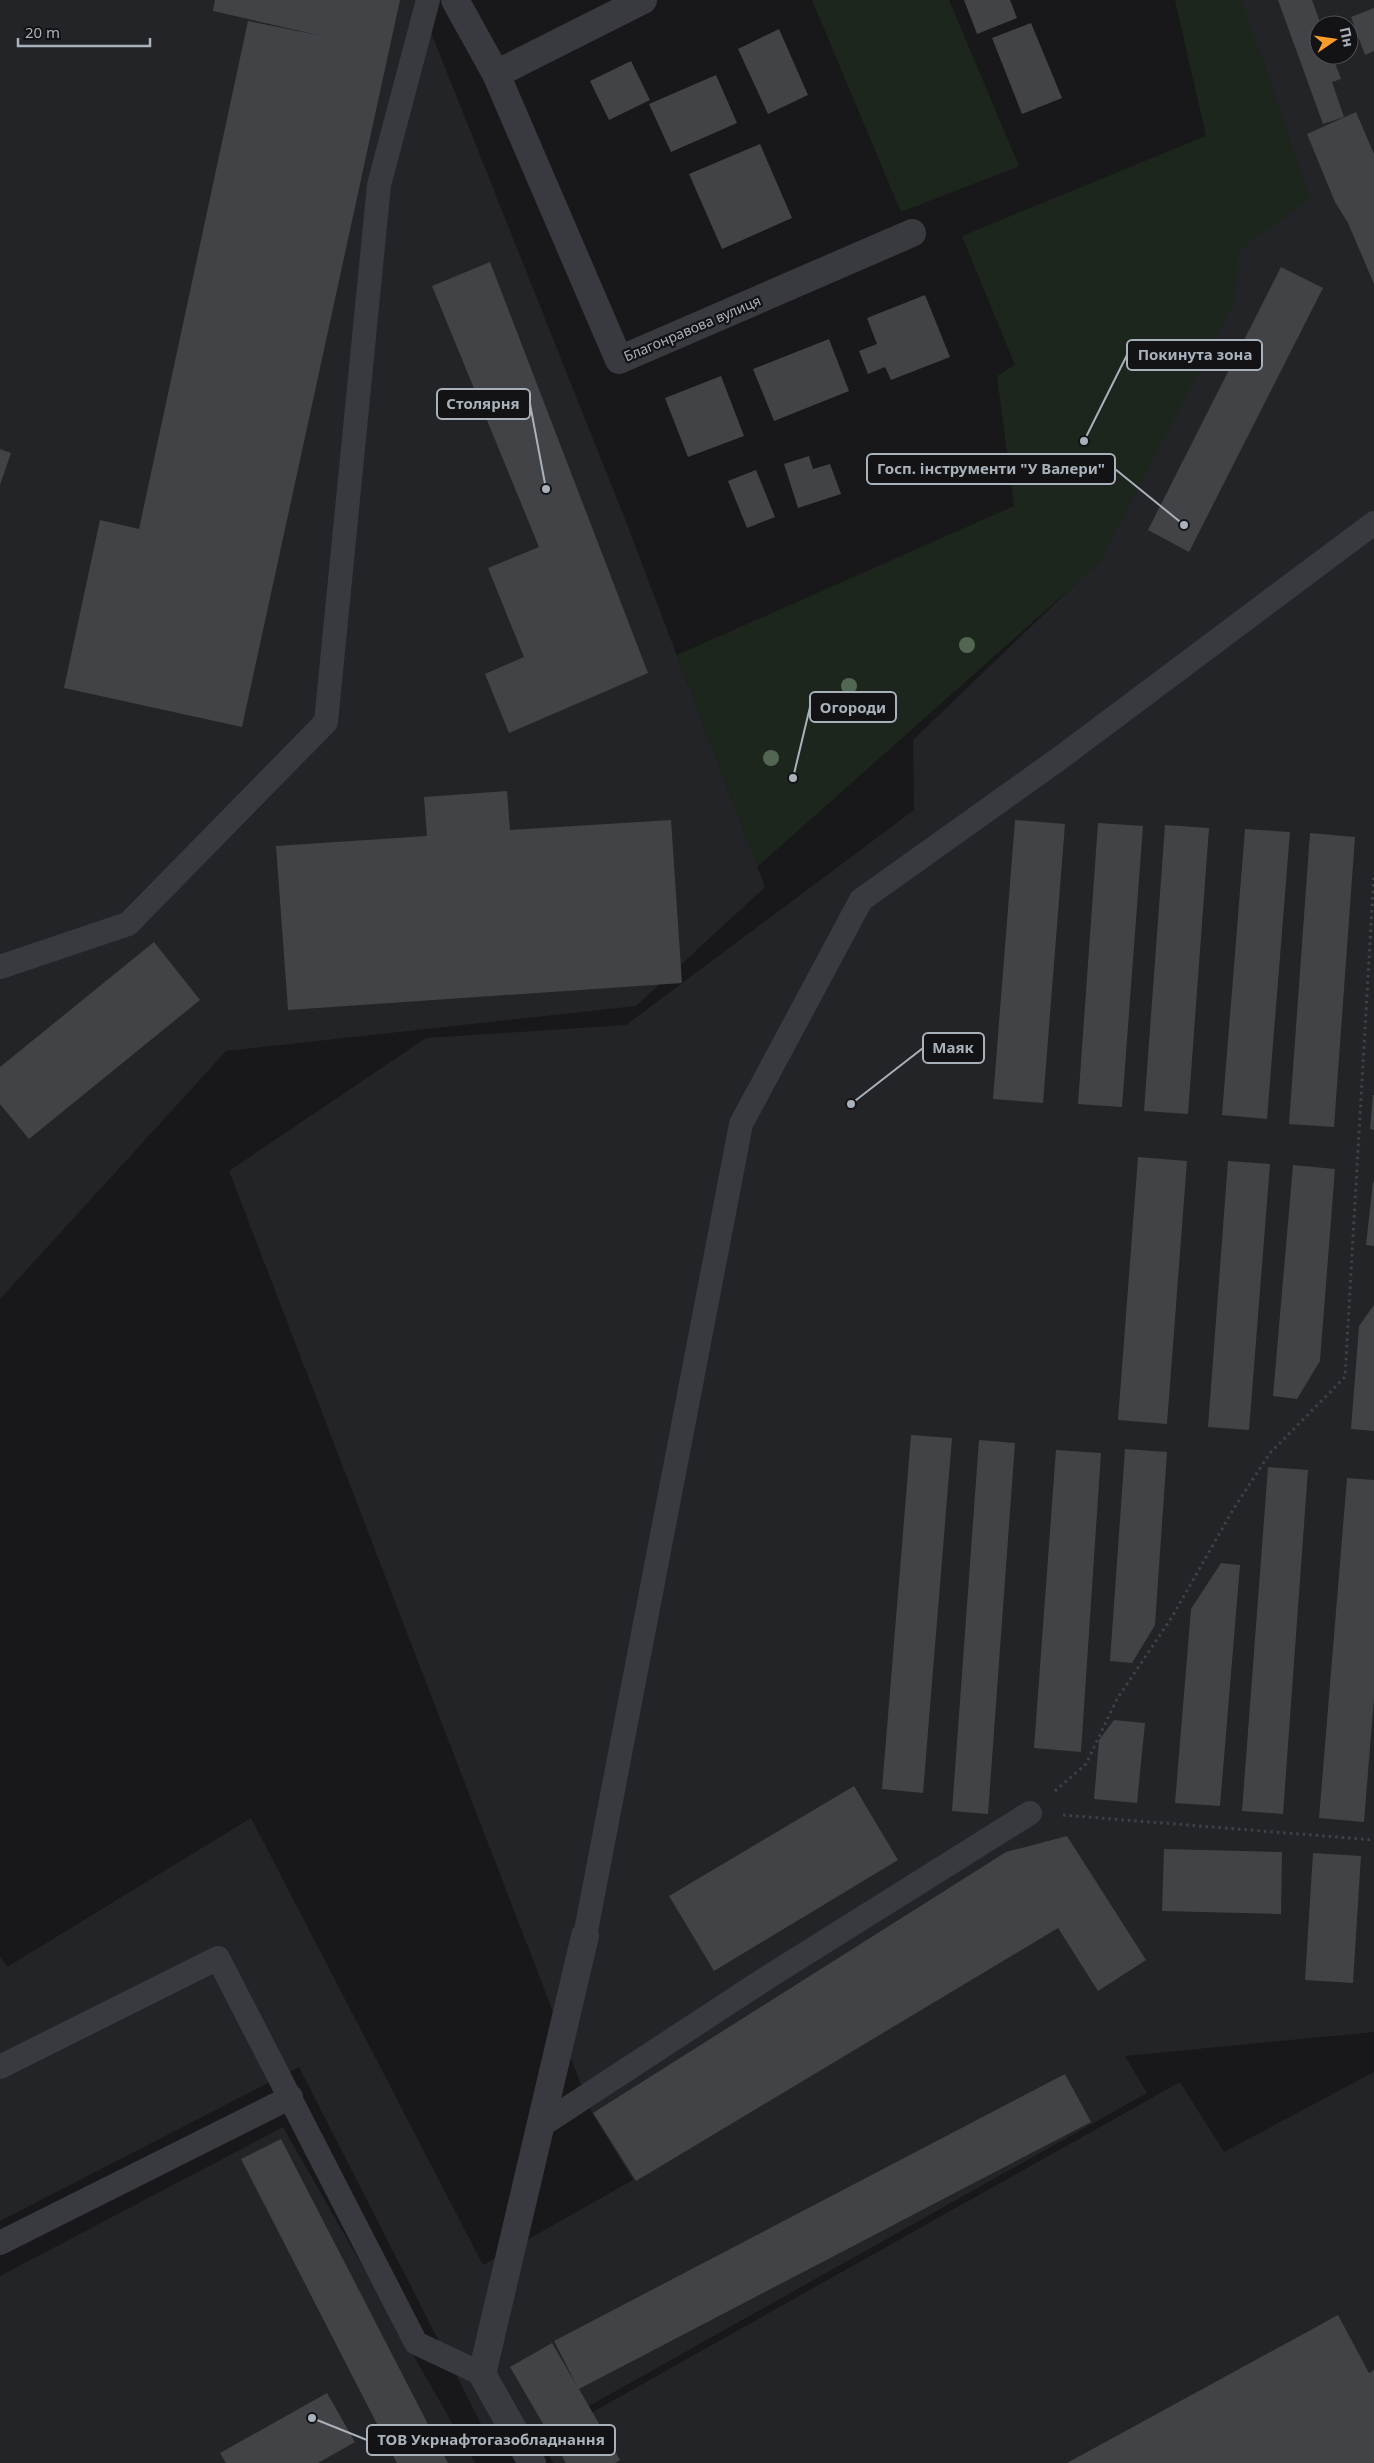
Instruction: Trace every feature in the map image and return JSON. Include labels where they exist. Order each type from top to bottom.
[{"type":"street","name":"Благонравова вулиця","points":[[455,0],[496,74],[618,360],[912,233]]},
{"type":"street","points":[[496,74],[643,0]]},
{"type":"street","points":[[532,2463],[482,2374],[585,1936]]},
{"type":"lane","points":[[0,967],[128,924],[326,722],[379,185],[428,0]]},
{"type":"lane","points":[[585,1936],[741,1124],[861,900],[1060,758],[1374,522]]},
{"type":"lane","points":[[542,2125],[765,1979],[1030,1813]]},
{"type":"lane","points":[[0,2067],[218,1958],[416,2343],[482,2374]]},
{"type":"lane","points":[[0,2243],[291,2097]]},
{"type":"path","points":[[1030,1813],[1086,1764],[1117,1698],[1172,1616],[1234,1508],[1270,1452],[1345,1377],[1374,873]]},
{"type":"path","points":[[1030,1813],[1374,1840]]},
{"type":"shaded area","points":[[0,0],[418,0],[625,519],[765,887],[636,1006],[226,1051],[0,1299]]},
{"type":"shaded area","points":[[812,0],[949,0],[1019,166],[901,212]]},
{"type":"shaded area","points":[[1175,0],[1242,0],[1310,199],[1238,251],[1235,301],[1100,562],[757,867],[677,655],[1014,506],[997,376],[1015,365],[962,236],[1206,136]]},
{"type":"shaded area","points":[[1241,0],[1374,0],[1374,2032],[1125,2056],[1147,2093],[498,2457],[299,2067],[0,2221],[0,1956],[7,1967],[251,1818],[483,2265],[633,2180],[592,2113],[229,1171],[426,1038],[626,1025],[914,810],[913,740],[1099,561]]},
{"type":"shaded area","points":[[1374,2072],[1374,2463],[553,2463],[541,2441],[1180,2082],[1224,2152]]},
{"type":"shaded area","points":[[283,2127],[475,2463],[0,2463],[0,2276]]},
{"type":"building","points":[[215,0],[400,0],[242,727],[64,688],[100,520],[139,529],[248,21],[322,36],[213,11]]},
{"type":"building","points":[[964,0],[1010,0],[1017,18],[977,34]]},
{"type":"building","points":[[1278,0],[1312,0],[1317,15],[1309,15],[1309,65],[1336,65],[1341,79],[1332,82],[1344,117],[1323,124]]},
{"type":"building","points":[[1374,8],[1374,51],[1365,55],[1359,39],[1359,15],[1356,15]]},
{"type":"building","points":[[1031,23],[1062,98],[1022,114],[992,38]]},
{"type":"building","points":[[779,29],[808,95],[768,114],[738,49]]},
{"type":"building","points":[[631,61],[650,100],[609,120],[590,81]]},
{"type":"building","points":[[716,75],[737,123],[671,152],[649,104]]},
{"type":"building","points":[[1356,112],[1374,154],[1374,284],[1348,223],[1335,202],[1307,134]]},
{"type":"building","points":[[760,144],[792,218],[722,249],[689,174]]},
{"type":"building","points":[[490,262],[648,673],[509,733],[485,674],[524,657],[488,568],[539,547],[432,286]]},
{"type":"building","points":[[1281,267],[1323,288],[1189,552],[1148,530]]},
{"type":"building","points":[[925,295],[950,357],[891,380],[885,367],[868,374],[859,351],[877,344],[867,318]]},
{"type":"building","points":[[829,339],[849,391],[774,421],[753,369]]},
{"type":"building","points":[[721,376],[744,436],[688,457],[665,398]]},
{"type":"building","points":[[0,449],[11,453],[0,485]]},
{"type":"building","points":[[809,456],[813,469],[830,464],[841,494],[798,508],[784,464]]},
{"type":"building","points":[[756,470],[775,517],[747,528],[728,481]]},
{"type":"building","points":[[507,791],[510,830],[671,820],[682,983],[288,1010],[276,846],[427,836],[424,797]]},
{"type":"building","points":[[1015,820],[1065,824],[1043,1103],[993,1099]]},
{"type":"building","points":[[1098,823],[1143,826],[1122,1107],[1078,1104]]},
{"type":"building","points":[[1165,825],[1209,828],[1188,1114],[1144,1111]]},
{"type":"building","points":[[1245,829],[1290,832],[1267,1119],[1222,1115]]},
{"type":"building","points":[[1310,833],[1355,837],[1334,1127],[1289,1124]]},
{"type":"building","points":[[154,942],[200,1000],[29,1139],[0,1104],[0,1067]]},
{"type":"building","points":[[1374,1095],[1374,1130],[1370,1129]]},
{"type":"building","points":[[1138,1157],[1187,1161],[1167,1424],[1118,1420]]},
{"type":"building","points":[[1228,1161],[1270,1164],[1249,1430],[1208,1427]]},
{"type":"building","points":[[1293,1165],[1335,1169],[1320,1361],[1297,1399],[1273,1396]]},
{"type":"building","points":[[1374,1182],[1374,1246],[1366,1245]]},
{"type":"building","points":[[1374,1305],[1374,1431],[1351,1429],[1359,1326]]},
{"type":"building","points":[[911,1435],[952,1438],[923,1793],[882,1789]]},
{"type":"building","points":[[979,1440],[1015,1443],[988,1814],[952,1811]]},
{"type":"building","points":[[1125,1449],[1167,1452],[1155,1625],[1132,1663],[1110,1661]]},
{"type":"building","points":[[1056,1450],[1101,1453],[1081,1752],[1034,1748]]},
{"type":"building","points":[[1268,1467],[1308,1470],[1283,1814],[1242,1811]]},
{"type":"building","points":[[1347,1478],[1374,1480],[1374,1698],[1364,1822],[1319,1818]]},
{"type":"building","points":[[1221,1563],[1240,1565],[1220,1806],[1175,1803],[1191,1609]]},
{"type":"building","points":[[1114,1720],[1145,1723],[1137,1803],[1094,1799],[1099,1740]]},
{"type":"building","points":[[854,1786],[898,1860],[714,1971],[669,1896]]},
{"type":"building","points":[[1067,1836],[1146,1960],[1098,1991],[1058,1928],[636,2181],[593,2113],[1006,1852]]},
{"type":"building","points":[[1164,1849],[1282,1852],[1281,1914],[1162,1911]]},
{"type":"building","points":[[1313,1853],[1361,1856],[1353,1983],[1305,1980]]},
{"type":"building","points":[[1065,2074],[1091,2122],[579,2389],[620,2460],[615,2463],[566,2463],[510,2367],[552,2343],[577,2386],[554,2341]]},
{"type":"building","points":[[281,2139],[448,2463],[397,2463],[241,2159]]},
{"type":"building","points":[[1338,2315],[1369,2373],[1374,2370],[1374,2463],[1067,2463]]},
{"type":"building","points":[[327,2393],[355,2442],[318,2463],[226,2463],[220,2453]]},
{"type":"place","name":"Покинута зона","points":[[1084,441]]},
{"type":"place","name":"Столярня","points":[[546,489]]},
{"type":"place","name":"Госп. інструменти \"У Валери\"","points":[[1184,525]]},
{"type":"place","name":"Огороди","points":[[793,778]]},
{"type":"place","name":"Маяк","points":[[851,1104]]},
{"type":"place","name":"ТОВ Укрнафтогазобладнання","points":[[312,2418]]}]
